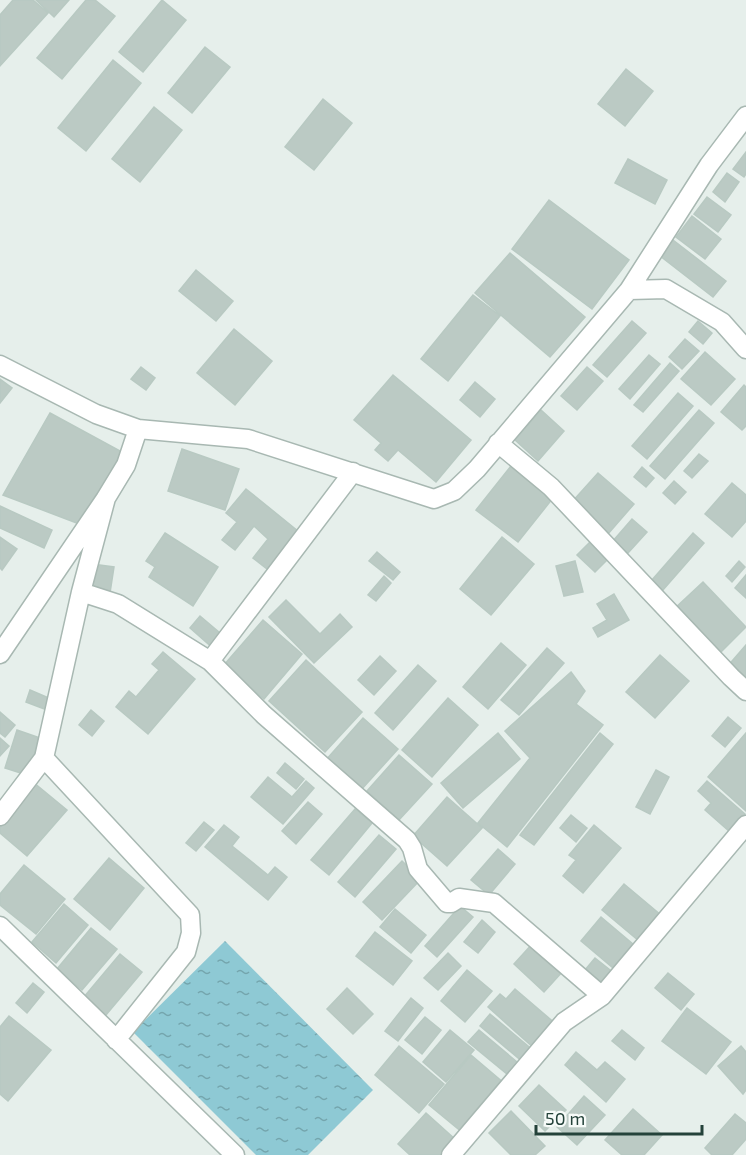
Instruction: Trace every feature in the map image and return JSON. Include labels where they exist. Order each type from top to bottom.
[{"type":"street","points":[[0,365],[96,414],[138,429],[248,439],[434,499],[454,491],[477,469],[629,290],[709,165],[746,116]]},
{"type":"street","points":[[629,290],[666,289],[722,322],[746,349]]},
{"type":"street","points":[[0,654],[106,498],[126,465],[138,429]]},
{"type":"street","points":[[498,443],[551,488],[698,644],[746,691]]},
{"type":"street","points":[[210,661],[353,472]]},
{"type":"street","points":[[0,816],[44,758],[81,592],[106,498]]},
{"type":"street","points":[[81,592],[118,604],[210,661],[264,715],[407,840],[412,848],[418,869],[447,903],[459,898],[494,903],[602,996]]},
{"type":"street","points":[[44,758],[190,915],[190,933],[186,952],[116,1040]]},
{"type":"street","points":[[452,1155],[564,1022],[602,996],[746,825]]},
{"type":"street","points":[[0,926],[235,1155]]},
{"type":"water","points":[[225,941],[373,1090],[308,1155],[256,1155],[133,1032]]},
{"type":"building","points":[[13,0],[33,0],[48,13],[0,66],[0,15]]},
{"type":"building","points":[[36,0],[69,0],[54,17]]},
{"type":"building","points":[[86,0],[95,0],[115,16],[62,79],[37,58]]},
{"type":"building","points":[[162,0],[186,20],[143,72],[119,52]]},
{"type":"building","points":[[205,47],[230,67],[192,113],[168,93]]},
{"type":"building","points":[[113,60],[141,83],[86,151],[58,128]]},
{"type":"building","points":[[626,69],[653,91],[625,126],[598,104]]},
{"type":"building","points":[[323,99],[352,123],[314,170],[285,147]]},
{"type":"building","points":[[154,107],[182,130],[140,182],[112,159]]},
{"type":"building","points":[[746,152],[746,174],[744,177],[733,169]]},
{"type":"building","points":[[628,159],[667,180],[655,204],[615,183]]},
{"type":"building","points":[[727,173],[739,182],[725,202],[713,192]]},
{"type":"building","points":[[707,197],[731,215],[718,232],[694,214]]},
{"type":"building","points":[[549,200],[629,260],[592,309],[512,249]]},
{"type":"building","points":[[692,216],[721,239],[705,259],[676,237]]},
{"type":"building","points":[[673,240],[726,281],[713,297],[660,256]]},
{"type":"building","points":[[510,253],[585,317],[550,357],[475,293]]},
{"type":"building","points":[[196,270],[233,301],[216,321],[179,291]]},
{"type":"building","points":[[473,295],[500,316],[448,381],[421,359]]},
{"type":"building","points":[[632,321],[646,333],[607,377],[593,365]]},
{"type":"building","points":[[698,321],[712,333],[703,344],[689,332]]},
{"type":"building","points":[[234,329],[272,361],[235,405],[197,373]]},
{"type":"building","points":[[685,339],[699,351],[682,369],[669,357]]},
{"type":"building","points":[[705,352],[735,379],[711,405],[681,379]]},
{"type":"building","points":[[649,355],[660,364],[630,399],[619,389]]},
{"type":"building","points":[[670,363],[679,371],[643,412],[634,405]]},
{"type":"building","points":[[141,367],[155,378],[146,390],[131,379]]},
{"type":"building","points":[[587,367],[603,381],[577,410],[561,396]]},
{"type":"building","points":[[393,375],[471,440],[436,482],[398,450],[388,461],[375,450],[381,443],[354,420]]},
{"type":"building","points":[[0,379],[12,388],[0,403]]},
{"type":"building","points":[[475,382],[495,399],[480,417],[460,400]]},
{"type":"building","points":[[744,385],[746,387],[746,426],[742,430],[721,412]]},
{"type":"building","points":[[678,393],[693,406],[647,459],[632,446]]},
{"type":"building","points":[[541,410],[564,431],[538,461],[515,440]]},
{"type":"building","points":[[699,410],[714,423],[665,479],[650,466]]},
{"type":"building","points":[[50,413],[122,452],[82,525],[3,495]]},
{"type":"building","points":[[182,449],[239,469],[225,510],[168,491]]},
{"type":"building","points":[[699,454],[708,461],[692,478],[684,471]]},
{"type":"building","points":[[511,466],[553,498],[518,542],[476,510]]},
{"type":"building","points":[[642,467],[654,478],[646,487],[634,477]]},
{"type":"building","points":[[598,473],[634,504],[608,534],[572,502]]},
{"type":"building","points":[[674,481],[686,492],[675,504],[663,493]]},
{"type":"building","points":[[732,483],[746,495],[746,521],[732,537],[705,514]]},
{"type":"building","points":[[246,489],[298,531],[267,569],[253,558],[268,539],[254,526],[235,550],[222,540],[237,522],[226,513]]},
{"type":"building","points":[[0,506],[52,530],[44,548],[0,528]]},
{"type":"building","points":[[632,519],[647,532],[628,553],[613,541]]},
{"type":"building","points":[[165,533],[218,567],[193,606],[149,577],[155,567],[146,561]]},
{"type":"building","points":[[693,533],[704,543],[663,590],[652,580]]},
{"type":"building","points":[[0,537],[17,549],[2,570],[0,568]]},
{"type":"building","points":[[502,537],[534,564],[491,615],[460,589]]},
{"type":"building","points":[[590,542],[608,559],[595,572],[577,555]]},
{"type":"building","points":[[377,552],[400,572],[393,580],[369,561]]},
{"type":"building","points":[[575,561],[583,592],[564,596],[556,566]]},
{"type":"building","points":[[739,561],[745,567],[732,582],[726,576]]},
{"type":"building","points":[[92,564],[114,567],[110,593],[88,590]]},
{"type":"building","points":[[746,575],[746,598],[735,588]]},
{"type":"building","points":[[384,576],[391,583],[376,601],[368,595]]},
{"type":"building","points":[[703,582],[746,627],[717,656],[673,610]]},
{"type":"building","points":[[614,594],[629,620],[598,637],[593,628],[607,620],[597,604]]},
{"type":"building","points":[[286,600],[320,634],[340,614],[352,627],[314,663],[269,617]]},
{"type":"building","points":[[200,616],[226,638],[215,650],[190,628]]},
{"type":"building","points":[[263,620],[302,654],[264,699],[224,665]]},
{"type":"building","points":[[501,643],[526,665],[488,709],[463,687]]},
{"type":"building","points":[[746,645],[746,682],[727,667]]},
{"type":"building","points":[[547,648],[564,663],[519,715],[501,700]]},
{"type":"building","points":[[163,652],[195,679],[148,734],[116,707],[129,691],[136,697],[159,670],[152,664]]},
{"type":"building","points":[[660,655],[689,681],[655,718],[626,692]]},
{"type":"building","points":[[380,656],[396,671],[374,695],[358,680]]},
{"type":"building","points":[[306,660],[362,712],[325,752],[269,701]]},
{"type":"building","points":[[418,665],[436,681],[393,730],[375,713]]},
{"type":"building","points":[[571,672],[585,691],[576,704],[603,725],[507,847],[478,823],[530,758],[505,731]]},
{"type":"building","points":[[30,690],[51,699],[47,710],[26,702]]},
{"type":"building","points":[[448,698],[478,725],[432,777],[402,750]]},
{"type":"building","points":[[91,710],[104,721],[92,736],[79,725]]},
{"type":"building","points":[[0,712],[15,725],[5,737],[0,733]]},
{"type":"building","points":[[728,717],[741,728],[725,747],[712,736]]},
{"type":"building","points":[[363,718],[398,749],[361,790],[326,760]]},
{"type":"building","points":[[17,730],[40,738],[27,775],[5,768]]},
{"type":"building","points":[[498,733],[520,759],[463,808],[441,783]]},
{"type":"building","points":[[600,733],[613,744],[534,845],[520,835]]},
{"type":"building","points":[[746,733],[746,811],[708,777]]},
{"type":"building","points":[[0,738],[9,746],[0,756]]},
{"type":"building","points":[[399,755],[432,784],[399,820],[367,791]]},
{"type":"building","points":[[285,763],[304,779],[296,789],[277,773]]},
{"type":"building","points":[[656,770],[669,777],[650,814],[636,807]]},
{"type":"building","points":[[268,777],[292,797],[306,781],[314,788],[283,824],[251,797]]},
{"type":"building","points":[[707,781],[745,814],[730,832],[705,810],[711,803],[698,791]]},
{"type":"building","points":[[33,782],[67,810],[27,856],[0,833],[0,820]]},
{"type":"building","points":[[447,797],[482,828],[447,866],[413,836]]},
{"type":"building","points":[[308,802],[322,814],[296,844],[282,831]]},
{"type":"building","points":[[355,809],[372,823],[329,875],[311,860]]},
{"type":"building","points":[[571,815],[587,828],[576,842],[560,828]]},
{"type":"building","points":[[204,822],[214,830],[196,851],[186,843]]},
{"type":"building","points":[[224,825],[239,837],[232,846],[268,875],[275,867],[287,877],[268,900],[205,847]]},
{"type":"building","points":[[594,825],[621,848],[583,893],[563,876],[576,860],[569,855]]},
{"type":"building","points":[[379,835],[396,849],[355,897],[338,882]]},
{"type":"building","points":[[498,849],[515,864],[489,895],[471,880]]},
{"type":"building","points":[[109,858],[144,888],[110,930],[74,899]]},
{"type":"building","points":[[402,861],[421,879],[382,920],[363,902]]},
{"type":"building","points":[[24,865],[65,899],[36,934],[0,905],[0,894]]},
{"type":"building","points":[[624,884],[661,915],[639,941],[602,910]]},
{"type":"building","points":[[64,904],[88,925],[56,963],[32,942]]},
{"type":"building","points":[[460,906],[473,917],[437,957],[425,946]]},
{"type":"building","points":[[395,909],[426,935],[411,953],[380,927]]},
{"type":"building","points":[[601,917],[633,944],[613,968],[581,941]]},
{"type":"building","points":[[482,920],[495,932],[478,953],[464,942]]},
{"type":"building","points":[[91,928],[117,949],[82,990],[57,969]]},
{"type":"building","points":[[375,932],[412,961],[393,985],[356,956]]},
{"type":"building","points":[[533,943],[563,971],[544,992],[514,964]]},
{"type":"building","points":[[448,953],[461,966],[438,990],[424,978]]},
{"type":"building","points":[[120,954],[142,972],[106,1015],[84,997]]},
{"type":"building","points":[[595,958],[614,973],[599,991],[580,976]]},
{"type":"building","points":[[467,970],[492,991],[465,1022],[441,1001]]},
{"type":"building","points":[[668,973],[694,994],[681,1010],[655,988]]},
{"type":"building","points":[[33,983],[44,992],[27,1013],[16,1003]]},
{"type":"building","points":[[347,988],[373,1014],[353,1034],[327,1009]]},
{"type":"building","points":[[515,989],[557,1025],[535,1049],[488,1007],[500,994],[506,999]]},
{"type":"building","points":[[411,998],[423,1008],[398,1041],[385,1031]]},
{"type":"building","points":[[687,1008],[731,1042],[706,1074],[662,1041]]},
{"type":"building","points":[[490,1014],[534,1051],[524,1063],[480,1026]]},
{"type":"building","points":[[9,1016],[51,1050],[8,1101],[0,1094],[0,1027]]},
{"type":"building","points":[[425,1017],[441,1030],[422,1054],[405,1040]]},
{"type":"building","points":[[450,1030],[474,1050],[446,1082],[423,1062]]},
{"type":"building","points":[[479,1030],[523,1067],[513,1079],[468,1042]]},
{"type":"building","points":[[622,1030],[644,1048],[635,1060],[612,1041]]},
{"type":"building","points":[[399,1046],[444,1084],[419,1113],[375,1075]]},
{"type":"building","points":[[741,1046],[746,1052],[746,1090],[743,1094],[718,1066]]},
{"type":"building","points":[[576,1052],[597,1070],[605,1062],[625,1079],[606,1102],[565,1065]]},
{"type":"building","points":[[471,1055],[504,1083],[463,1133],[429,1105]]},
{"type":"building","points":[[539,1085],[566,1110],[545,1131],[519,1106]]},
{"type":"building","points":[[584,1096],[605,1115],[577,1145],[557,1127]]},
{"type":"building","points":[[633,1109],[662,1135],[644,1155],[622,1155],[605,1140]]},
{"type":"building","points":[[511,1111],[545,1146],[535,1155],[511,1155],[489,1133]]},
{"type":"building","points":[[426,1113],[456,1140],[442,1155],[410,1155],[398,1144]]},
{"type":"building","points":[[735,1114],[746,1123],[746,1139],[732,1155],[712,1155],[705,1148]]}]
